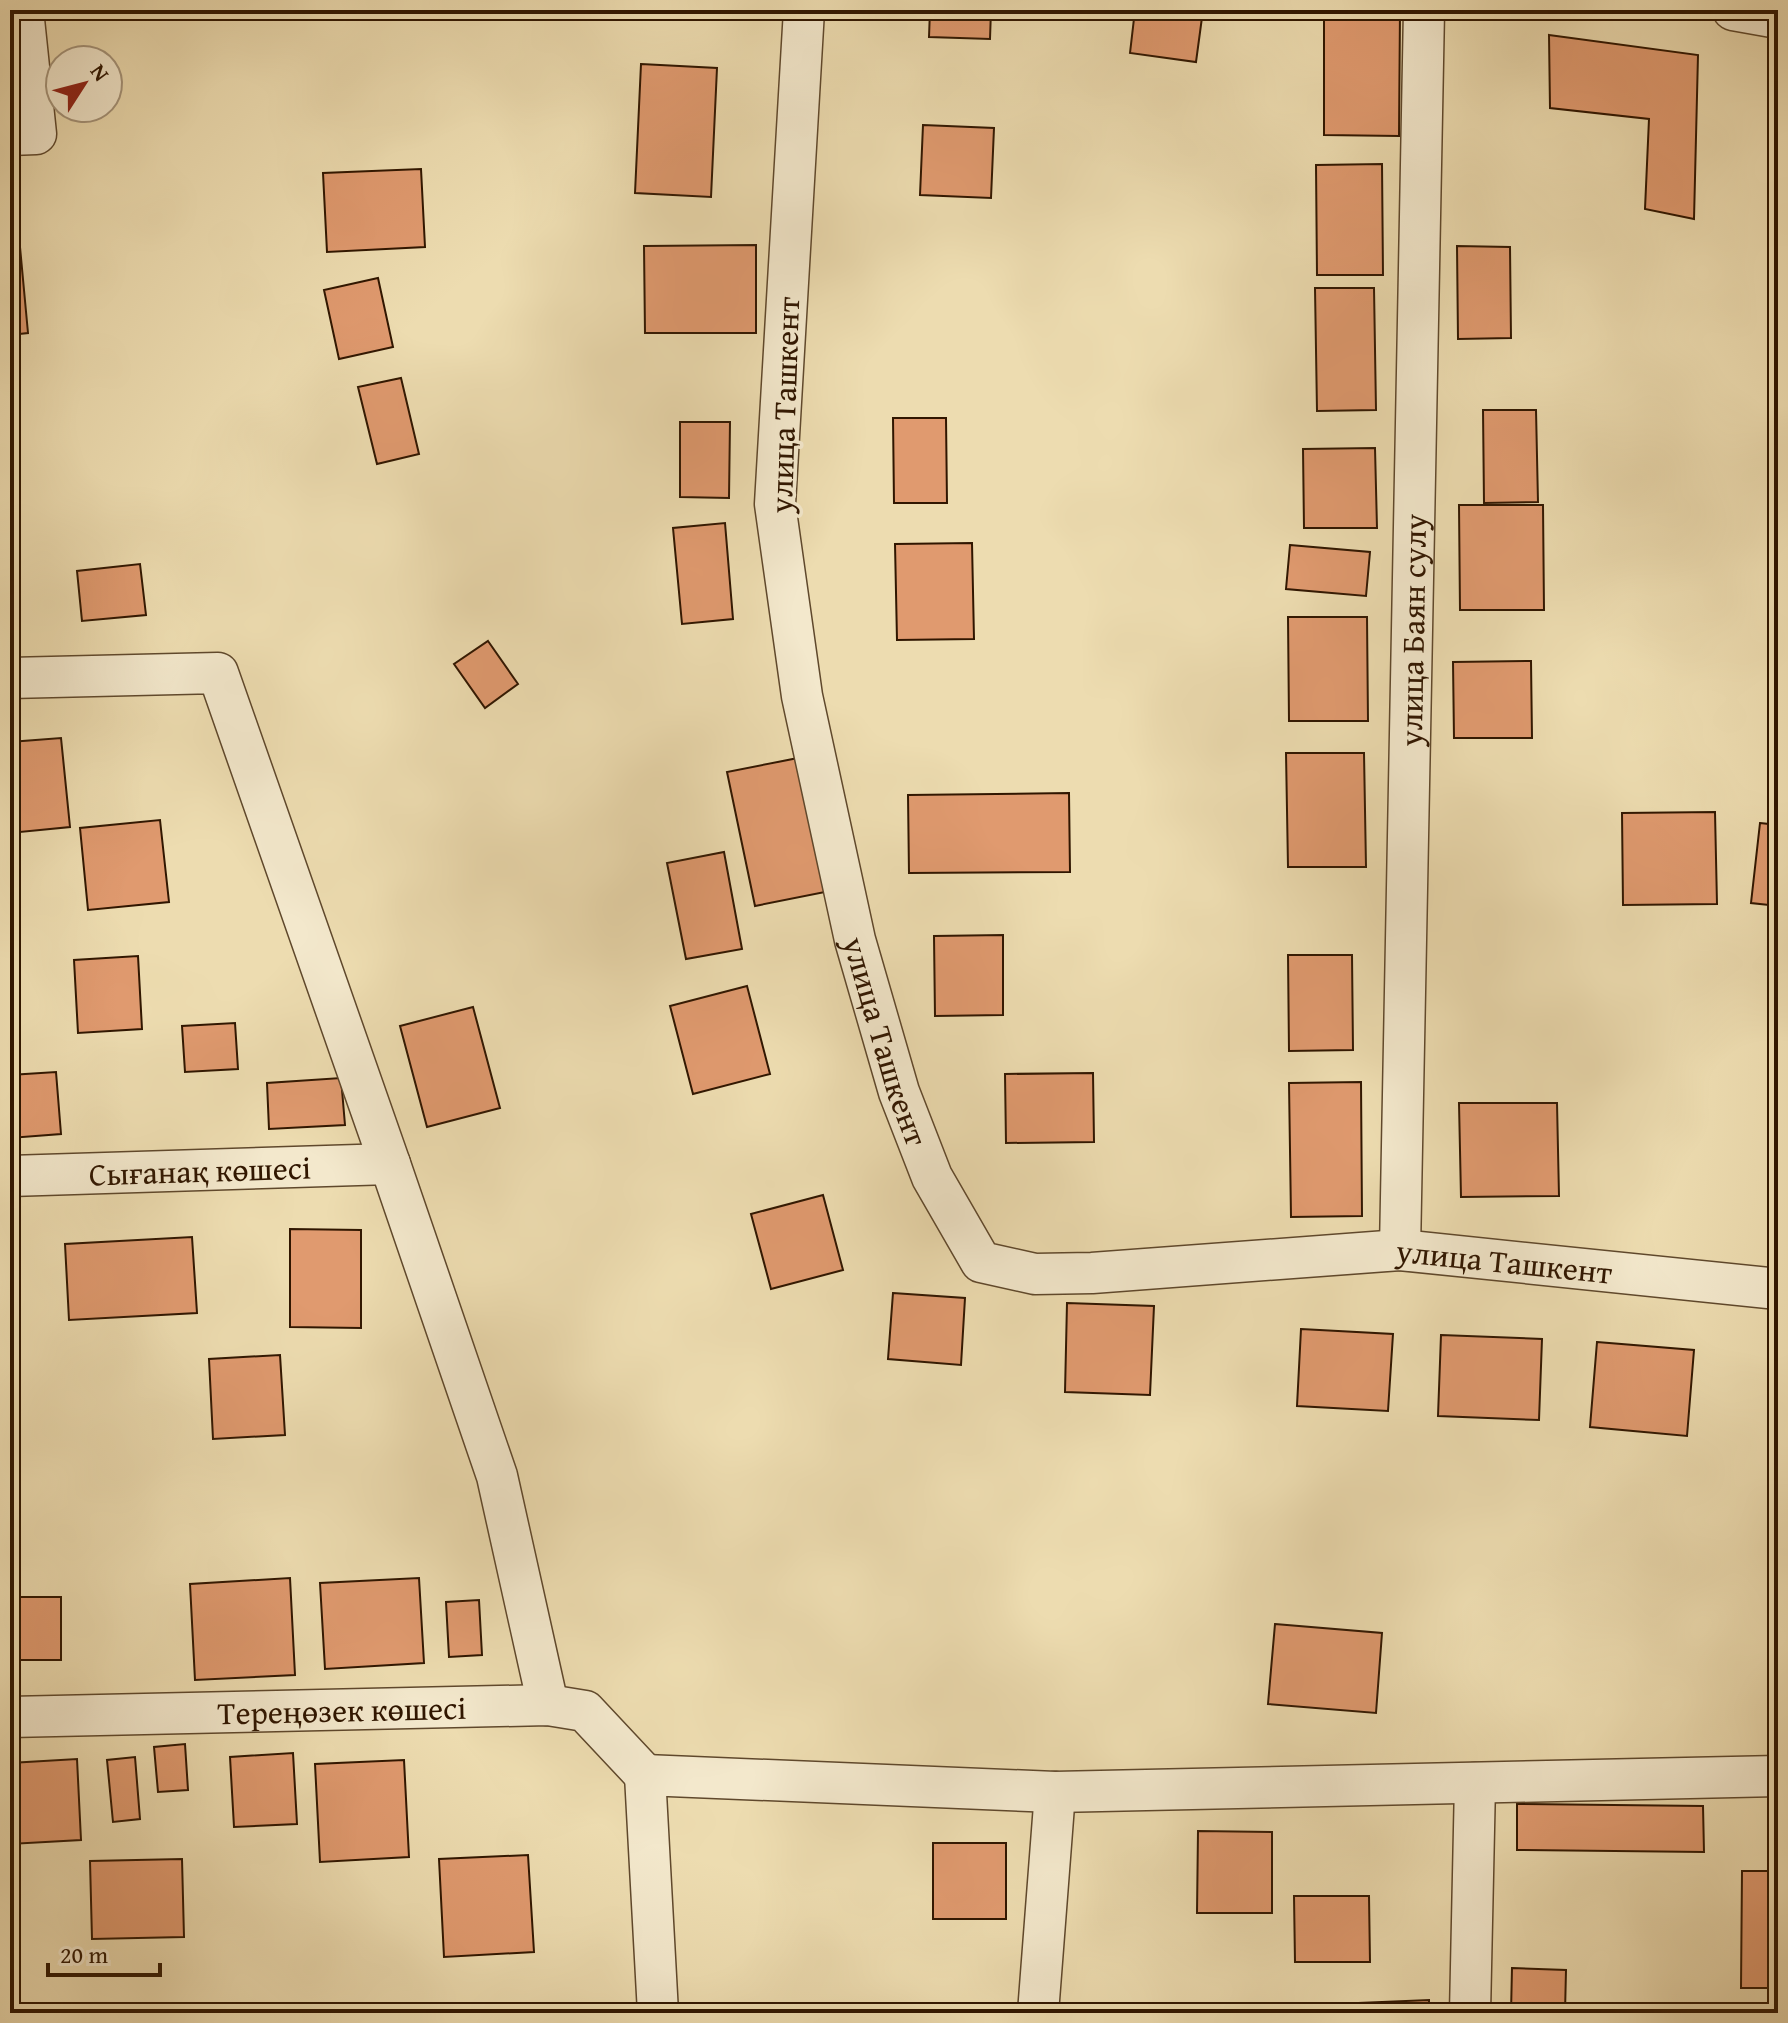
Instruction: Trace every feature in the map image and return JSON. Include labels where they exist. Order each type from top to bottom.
[{"type":"street","points":[[23,10],[23,135]]},
{"type":"street","name":"улица Ташкент","points":[[804,10],[775,504],[802,696],[855,940],[899,1092],[932,1177],[981,1262],[1035,1274],[1092,1273],[1400,1250],[1778,1289]]},
{"type":"street","name":"улица Баян сулу","points":[[1400,1250],[1424,10]]},
{"type":"street","points":[[1733,10],[1778,18]]},
{"type":"street","points":[[10,678],[218,673],[497,1476],[548,1705]]},
{"type":"street","name":"Сығанақ көшесі","points":[[10,1176],[390,1164]]},
{"type":"street","name":"Тереңөзек көшесі","points":[[10,1717],[548,1705],[585,1711],[645,1775]]},
{"type":"street","points":[[658,2013],[645,1775],[1055,1792],[1778,1776]]},
{"type":"street","points":[[1470,2013],[1475,1783]]},
{"type":"street","points":[[1038,2013],[1055,1792]]},
{"type":"building","points":[[297,10],[414,10],[415,11],[298,19]]},
{"type":"building","points":[[930,10],[991,10],[990,39],[929,37]]},
{"type":"building","points":[[1135,10],[1203,10],[1196,62],[1130,53]]},
{"type":"building","points":[[1324,10],[1400,10],[1399,136],[1324,135]]},
{"type":"building","points":[[1549,35],[1698,55],[1694,219],[1645,209],[1649,119],[1550,108]]},
{"type":"building","points":[[641,64],[717,68],[711,197],[635,193]]},
{"type":"building","points":[[923,125],[994,128],[991,198],[920,195]]},
{"type":"building","points":[[1382,164],[1383,275],[1317,275],[1316,165]]},
{"type":"building","points":[[421,169],[425,247],[327,252],[323,173]]},
{"type":"building","points":[[756,245],[756,333],[645,333],[644,246]]},
{"type":"building","points":[[1457,246],[1510,247],[1511,338],[1458,339]]},
{"type":"building","points":[[20,247],[28,333],[10,335],[10,248]]},
{"type":"building","points":[[378,278],[393,347],[339,359],[324,290]]},
{"type":"building","points":[[1315,288],[1374,288],[1376,410],[1317,411]]},
{"type":"building","points":[[401,378],[419,454],[377,464],[358,387]]},
{"type":"building","points":[[1483,410],[1536,410],[1538,502],[1484,503]]},
{"type":"building","points":[[893,418],[946,418],[947,503],[894,503]]},
{"type":"building","points":[[680,422],[730,422],[729,498],[680,497]]},
{"type":"building","points":[[1375,448],[1377,528],[1304,528],[1303,449]]},
{"type":"building","points":[[1459,505],[1543,505],[1544,610],[1460,610]]},
{"type":"building","points":[[725,523],[733,619],[682,624],[673,528]]},
{"type":"building","points":[[972,543],[974,639],[897,640],[895,544]]},
{"type":"building","points":[[1290,545],[1370,552],[1366,596],[1286,589]]},
{"type":"building","points":[[140,564],[146,615],[82,621],[77,571]]},
{"type":"building","points":[[1288,617],[1367,617],[1368,721],[1289,721]]},
{"type":"building","points":[[488,641],[518,684],[485,708],[454,664]]},
{"type":"building","points":[[1531,661],[1532,738],[1454,738],[1453,662]]},
{"type":"building","points":[[61,738],[70,827],[10,833],[10,742]]},
{"type":"building","points":[[1286,753],[1364,753],[1366,867],[1288,867]]},
{"type":"building","points":[[798,758],[825,892],[755,906],[727,772]]},
{"type":"building","points":[[1069,793],[1070,872],[909,873],[908,795]]},
{"type":"building","points":[[1715,812],[1717,904],[1623,905],[1622,813]]},
{"type":"building","points":[[160,820],[169,902],[88,910],[80,828]]},
{"type":"building","points":[[1760,823],[1778,825],[1778,906],[1751,903]]},
{"type":"building","points":[[724,852],[742,949],[686,959],[667,863]]},
{"type":"building","points":[[1003,935],[1003,1015],[935,1016],[934,936]]},
{"type":"building","points":[[1288,955],[1352,955],[1353,1050],[1289,1051]]},
{"type":"building","points":[[138,956],[142,1029],[78,1033],[74,960]]},
{"type":"building","points":[[747,986],[770,1074],[693,1094],[670,1006]]},
{"type":"building","points":[[473,1007],[500,1108],[427,1127],[400,1026]]},
{"type":"building","points":[[235,1023],[238,1069],[185,1072],[182,1026]]},
{"type":"building","points":[[56,1072],[61,1134],[10,1138],[10,1075]]},
{"type":"building","points":[[1093,1073],[1094,1142],[1006,1143],[1005,1074]]},
{"type":"building","points":[[341,1078],[345,1125],[269,1129],[267,1083]]},
{"type":"building","points":[[1361,1082],[1362,1216],[1291,1217],[1289,1083]]},
{"type":"building","points":[[1459,1103],[1557,1103],[1559,1196],[1461,1197]]},
{"type":"building","points":[[823,1195],[843,1270],[771,1289],[751,1214]]},
{"type":"building","points":[[290,1229],[361,1230],[361,1328],[290,1327]]},
{"type":"building","points":[[192,1237],[197,1313],[69,1320],[65,1244]]},
{"type":"building","points":[[893,1293],[965,1298],[961,1365],[888,1359]]},
{"type":"building","points":[[1067,1303],[1154,1306],[1150,1395],[1065,1392]]},
{"type":"building","points":[[1301,1329],[1393,1334],[1388,1411],[1297,1406]]},
{"type":"building","points":[[1441,1335],[1542,1339],[1539,1420],[1438,1416]]},
{"type":"building","points":[[1597,1342],[1694,1350],[1687,1436],[1590,1427]]},
{"type":"building","points":[[280,1355],[285,1435],[213,1439],[209,1359]]},
{"type":"building","points":[[290,1578],[295,1675],[195,1680],[190,1584]]},
{"type":"building","points":[[419,1578],[424,1663],[325,1669],[320,1583]]},
{"type":"building","points":[[10,1597],[61,1597],[61,1660],[10,1660]]},
{"type":"building","points":[[479,1600],[482,1655],[449,1657],[446,1602]]},
{"type":"building","points":[[1275,1624],[1382,1633],[1376,1713],[1268,1704]]},
{"type":"building","points":[[185,1744],[188,1790],[158,1792],[154,1747]]},
{"type":"building","points":[[293,1753],[297,1824],[234,1827],[230,1757]]},
{"type":"building","points":[[135,1757],[140,1819],[113,1822],[107,1760]]},
{"type":"building","points":[[77,1759],[81,1840],[10,1844],[10,1763]]},
{"type":"building","points":[[404,1760],[409,1857],[320,1862],[315,1764]]},
{"type":"building","points":[[1517,1804],[1703,1806],[1704,1852],[1517,1850]]},
{"type":"building","points":[[1198,1831],[1272,1832],[1272,1913],[1197,1913]]},
{"type":"building","points":[[933,1843],[1006,1843],[1006,1919],[933,1919]]},
{"type":"building","points":[[528,1855],[534,1952],[444,1957],[439,1859]]},
{"type":"building","points":[[182,1859],[184,1937],[92,1939],[90,1861]]},
{"type":"building","points":[[1742,1871],[1778,1871],[1778,1988],[1741,1988]]},
{"type":"building","points":[[1294,1896],[1369,1896],[1370,1962],[1295,1962]]},
{"type":"building","points":[[1512,1968],[1566,1970],[1565,2013],[1511,2013]]},
{"type":"building","points":[[1429,2000],[1429,2013],[1359,2013],[1359,2003]]},
{"type":"building","points":[[302,2004],[302,2013],[221,2013],[221,2012]]}]
